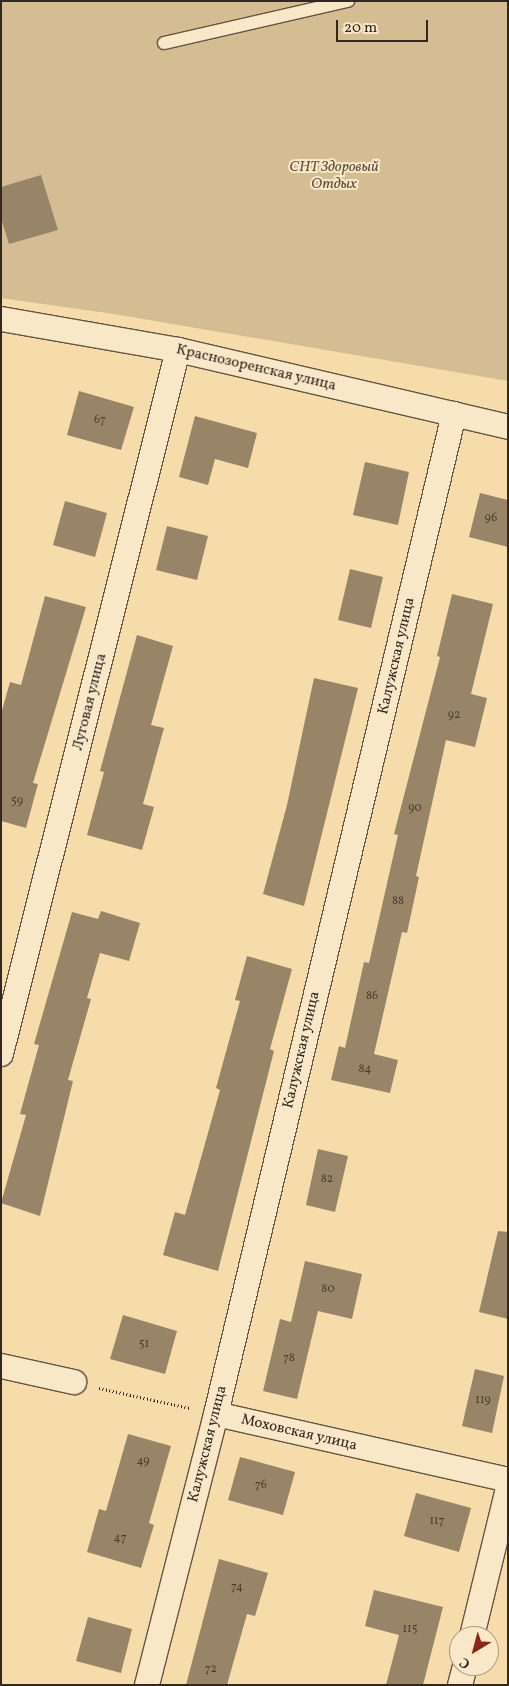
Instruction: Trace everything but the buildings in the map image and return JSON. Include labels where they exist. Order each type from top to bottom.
[{"type":"street","name":"Краснозоренская улица","points":[[1,320],[178,350],[508,427]]},
{"type":"street","name":"Луговая улица","points":[[1,1054],[178,350]]},
{"type":"street","name":"Калужская улица","points":[[147,1685],[216,1414],[454,414]]},
{"type":"street","points":[[1,1366],[74,1382]]},
{"type":"street","name":"Моховская улица","points":[[216,1414],[508,1480]]},
{"type":"street","points":[[474,1626],[508,1488]]},
{"type":"lane","points":[[164,44],[348,1]]},
{"type":"path","points":[[74,1382],[216,1414]]},
{"type":"green space","name":"СНТ Здоровый Отдых","points":[[1,1],[508,1],[508,381],[114,314],[1,298]]}]
